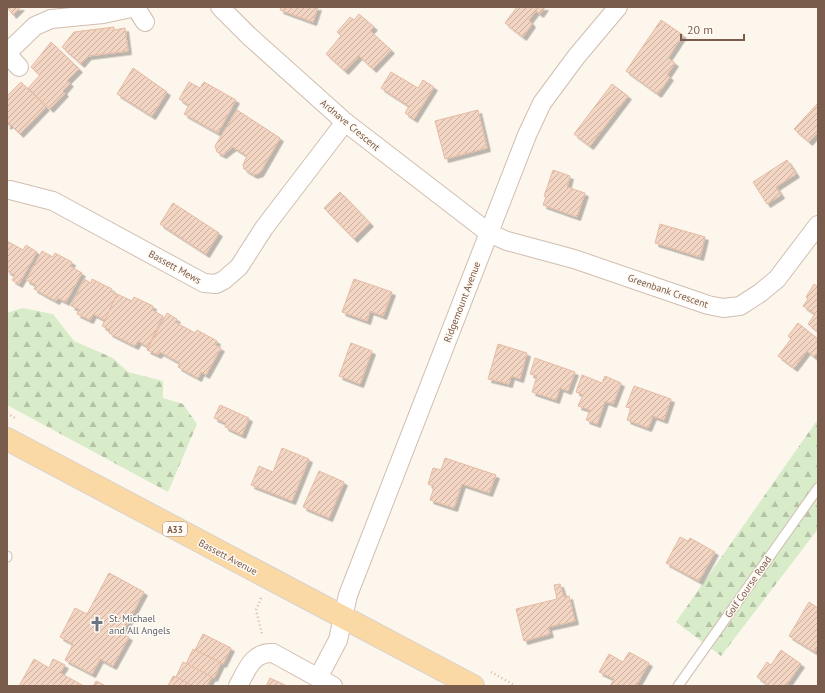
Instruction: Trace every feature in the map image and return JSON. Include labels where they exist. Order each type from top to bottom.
[{"type":"main road","name":"Bassett Avenue","points":[[7,439],[473,686]]},
{"type":"street","name":"Ardnave Crescent","points":[[220,7],[249,36],[345,122],[489,233]]},
{"type":"street","name":"Ridgemount Avenue","points":[[344,617],[348,595],[527,135],[542,103],[576,57],[618,7]]},
{"type":"street","points":[[11,58],[36,26],[51,20],[139,12]]},
{"type":"street","name":"Bassett Mews","points":[[10,190],[53,201],[204,283],[216,284],[224,280],[239,267],[264,228],[345,122]]},
{"type":"street","name":"Greenbank Crescent","points":[[489,233],[507,241],[574,259],[708,305],[723,308],[740,306],[760,293],[776,279],[818,225]]},
{"type":"street","points":[[238,686],[252,660],[266,652],[273,653],[325,682],[344,617]]},
{"type":"lane","name":"Golf Course Road","points":[[678,686],[818,488]]},
{"type":"path","points":[[262,597],[256,610],[263,640]]},
{"type":"green space","points":[[22,308],[53,314],[74,341],[113,358],[128,372],[163,381],[163,398],[183,404],[197,424],[168,492],[7,405],[7,313]]},
{"type":"green space","points":[[818,419],[818,529],[721,656],[676,622]]},
{"type":"building","points":[[7,7],[21,7],[13,15]]},
{"type":"building","points":[[281,7],[318,7],[313,22],[280,10]]},
{"type":"building","points":[[517,7],[545,7],[540,14],[536,11],[529,20],[532,24],[523,37],[505,23]]},
{"type":"building","points":[[359,14],[374,27],[370,31],[391,50],[373,69],[359,56],[345,71],[326,54],[341,36],[337,32],[350,17],[354,20]]},
{"type":"building","points":[[661,20],[683,35],[668,58],[675,63],[667,75],[670,77],[658,94],[626,71]]},
{"type":"building","points":[[114,27],[114,30],[125,28],[128,51],[88,56],[81,64],[62,47],[74,32]]},
{"type":"building","points":[[51,42],[79,69],[67,81],[70,83],[63,91],[65,93],[50,109],[28,88],[40,75],[31,67]]},
{"type":"building","points":[[133,68],[167,92],[152,116],[117,94]]},
{"type":"building","points":[[391,72],[418,88],[423,80],[434,87],[414,119],[405,113],[409,106],[381,88]]},
{"type":"building","points":[[21,82],[46,107],[20,134],[10,124],[7,126],[7,96]]},
{"type":"building","points":[[189,82],[200,88],[204,82],[236,100],[218,133],[184,114],[189,105],[179,99]]},
{"type":"building","points":[[612,84],[628,96],[590,146],[574,134]]},
{"type":"building","points":[[818,103],[818,132],[809,142],[794,129]]},
{"type":"building","points":[[237,110],[280,138],[260,173],[254,175],[244,169],[243,165],[247,156],[233,147],[223,155],[217,152],[215,146]]},
{"type":"building","points":[[478,110],[487,148],[445,159],[435,121]]},
{"type":"building","points":[[787,160],[796,174],[776,187],[781,195],[767,204],[753,182]]},
{"type":"building","points":[[553,170],[570,176],[567,187],[585,193],[577,217],[543,205],[546,197],[544,196]]},
{"type":"building","points":[[340,192],[370,223],[354,239],[324,208]]},
{"type":"building","points":[[173,203],[219,233],[206,254],[160,224]]},
{"type":"building","points":[[660,224],[705,237],[700,257],[655,243]]},
{"type":"building","points":[[7,241],[23,250],[26,245],[37,252],[19,284],[12,280],[15,275],[7,271]]},
{"type":"building","points":[[42,251],[53,257],[55,253],[72,262],[70,266],[82,273],[66,302],[58,298],[56,301],[34,289],[36,285],[26,280]]},
{"type":"building","points":[[84,279],[91,283],[92,279],[112,289],[111,291],[117,294],[105,320],[93,314],[90,320],[77,314],[79,309],[71,306]]},
{"type":"building","points":[[354,279],[392,292],[383,316],[370,311],[367,321],[342,312]]},
{"type":"building","points":[[814,284],[818,287],[818,332],[808,324],[815,314],[803,306],[808,299],[806,297]]},
{"type":"building","points":[[117,294],[132,301],[134,297],[153,306],[152,310],[163,316],[148,347],[138,341],[135,346],[109,333],[110,330],[102,326]]},
{"type":"building","points":[[167,313],[177,319],[175,322],[195,333],[197,330],[217,341],[215,345],[221,348],[206,375],[201,372],[198,378],[178,367],[180,363],[160,352],[158,355],[147,350]]},
{"type":"building","points":[[798,323],[818,339],[818,352],[814,357],[807,351],[794,368],[778,356],[791,339],[788,336]]},
{"type":"building","points":[[351,343],[372,351],[360,384],[339,376]]},
{"type":"building","points":[[498,344],[527,353],[520,379],[511,376],[509,384],[488,379]]},
{"type":"building","points":[[535,358],[575,372],[568,391],[560,388],[556,400],[532,392],[537,376],[530,374]]},
{"type":"building","points":[[582,375],[602,383],[605,376],[621,383],[613,404],[605,401],[597,424],[586,420],[590,410],[578,406],[583,395],[576,392]]},
{"type":"building","points":[[634,386],[671,399],[664,420],[653,416],[648,428],[627,420],[631,408],[626,407]]},
{"type":"building","points":[[220,405],[249,418],[242,435],[225,427],[226,423],[214,418]]},
{"type":"building","points":[[282,448],[309,459],[292,501],[251,485],[259,466],[273,472]]},
{"type":"building","points":[[445,458],[496,475],[489,493],[462,484],[454,508],[430,500],[434,487],[428,484],[433,468],[441,470]]},
{"type":"building","points":[[319,471],[344,482],[329,518],[303,507]]},
{"type":"building","points":[[680,537],[688,541],[690,538],[715,552],[699,581],[666,563]]},
{"type":"building","name":"St. Michael and All Angels","points":[[109,573],[144,592],[122,633],[129,637],[113,666],[100,659],[92,674],[65,660],[73,644],[60,637],[75,608],[87,614]]},
{"type":"building","points":[[560,584],[564,597],[569,596],[575,621],[548,627],[550,634],[524,641],[516,609],[557,599],[554,585]]},
{"type":"building","points":[[809,602],[818,608],[818,646],[815,652],[789,636]]},
{"type":"building","points":[[203,634],[231,648],[223,664],[195,650]]},
{"type":"building","points":[[193,649],[221,663],[214,678],[186,664]]},
{"type":"building","points":[[781,650],[801,664],[786,686],[770,686],[757,677],[767,662],[771,665]]},
{"type":"building","points":[[629,652],[649,663],[636,686],[610,686],[614,679],[599,672],[609,654],[623,662]]},
{"type":"building","points":[[34,659],[49,668],[53,659],[65,665],[60,673],[84,686],[19,686]]},
{"type":"building","points":[[183,662],[212,677],[207,686],[193,686],[176,677]]},
{"type":"building","points":[[173,676],[176,677],[193,686],[168,686]]},
{"type":"building","points":[[270,678],[287,686],[266,686]]},
{"type":"building","points":[[96,681],[106,686],[93,686]]},
{"type":"place","name":"St. Michael and All Angels","points":[[97,624]]}]
